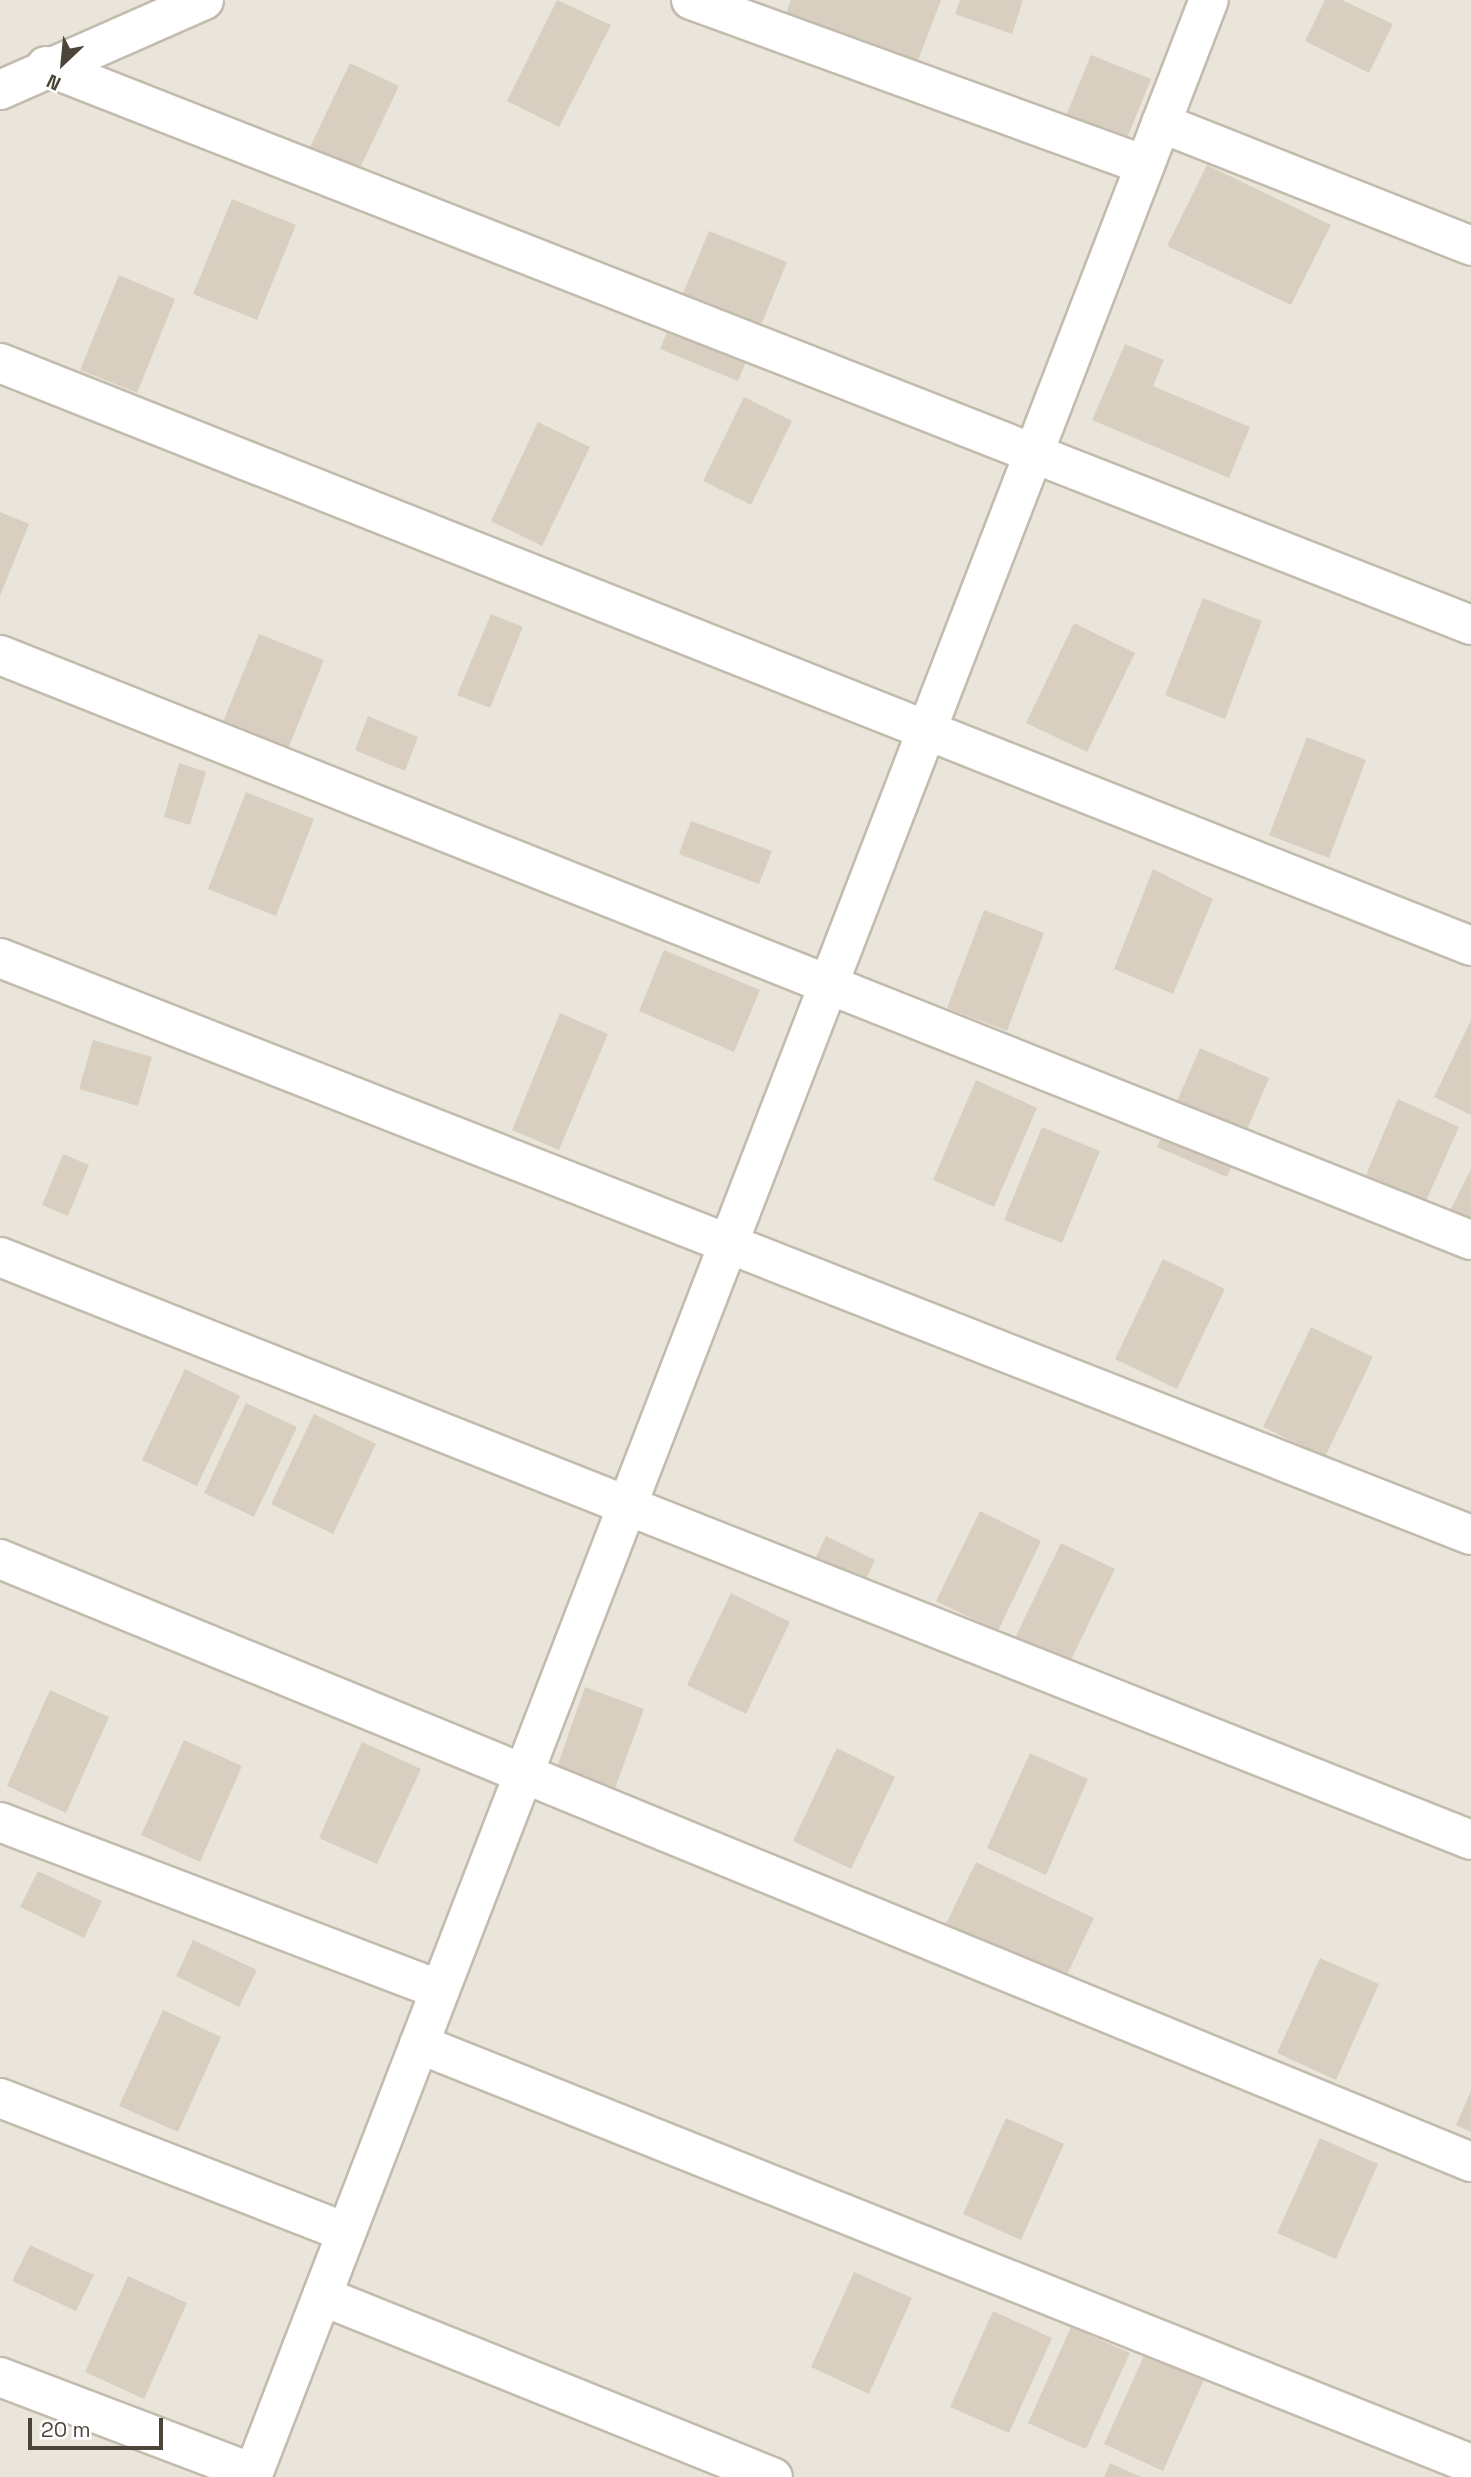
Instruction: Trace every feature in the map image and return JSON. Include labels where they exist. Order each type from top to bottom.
[{"type":"street","points":[[0,90],[46,66],[204,0]]},
{"type":"street","points":[[691,0],[1145,165]]},
{"type":"street","points":[[0,2376],[253,2475],[1209,0]]},
{"type":"street","points":[[46,66],[1471,625]]},
{"type":"street","points":[[1161,123],[1471,246]]},
{"type":"street","points":[[0,363],[1471,946]]},
{"type":"street","points":[[0,654],[1471,1240]]},
{"type":"street","points":[[0,958],[1471,1535]]},
{"type":"street","points":[[0,1257],[1471,1840]]},
{"type":"street","points":[[0,1559],[525,1769],[1471,2162]]},
{"type":"street","points":[[0,1822],[440,1990]]},
{"type":"street","points":[[419,2044],[1471,2463]]},
{"type":"street","points":[[0,2098],[346,2232]]},
{"type":"street","points":[[322,2296],[773,2477]]},
{"type":"shaded area","points":[[0,0],[1471,0],[1471,2477],[0,2477]]},
{"type":"building","points":[[557,0],[611,25],[559,127],[507,101]]},
{"type":"building","points":[[791,0],[941,0],[909,84],[779,34]]},
{"type":"building","points":[[960,0],[1023,0],[1012,34],[955,14]]},
{"type":"building","points":[[1325,0],[1342,0],[1393,24],[1369,73],[1305,41]]},
{"type":"building","points":[[1091,55],[1151,79],[1116,165],[1056,140]]},
{"type":"building","points":[[350,63],[399,86],[359,170],[310,147]]},
{"type":"building","points":[[1207,165],[1331,225],[1291,305],[1167,246]]},
{"type":"building","points":[[232,199],[296,225],[257,320],[193,294]]},
{"type":"building","points":[[709,231],[787,262],[738,381],[660,349]]},
{"type":"building","points":[[119,275],[175,299],[137,393],[80,370]]},
{"type":"building","points":[[1125,344],[1164,360],[1153,386],[1250,427],[1229,478],[1092,420]]},
{"type":"building","points":[[744,397],[792,421],[751,505],[703,481]]},
{"type":"building","points":[[538,422],[590,447],[542,546],[491,521]]},
{"type":"building","points":[[0,512],[29,524],[0,596]]},
{"type":"building","points":[[1203,598],[1262,621],[1225,719],[1165,695]]},
{"type":"building","points":[[491,614],[523,627],[490,708],[457,695]]},
{"type":"building","points":[[1074,623],[1135,653],[1087,752],[1026,723]]},
{"type":"building","points":[[259,634],[324,660],[285,756],[220,729]]},
{"type":"building","points":[[368,716],[418,737],[405,771],[355,750]]},
{"type":"building","points":[[1307,737],[1366,760],[1329,858],[1269,835]]},
{"type":"building","points":[[179,763],[206,772],[190,825],[164,817]]},
{"type":"building","points":[[246,792],[314,819],[276,916],[208,889]]},
{"type":"building","points":[[691,821],[772,851],[759,884],[679,854]]},
{"type":"building","points":[[1153,869],[1213,899],[1173,994],[1114,969]]},
{"type":"building","points":[[984,910],[1044,933],[1007,1031],[947,1008]]},
{"type":"building","points":[[664,950],[760,990],[734,1052],[639,1011]]},
{"type":"building","points":[[560,1013],[608,1034],[559,1150],[512,1130]]},
{"type":"building","points":[[1471,1020],[1471,1115],[1434,1097]]},
{"type":"building","points":[[93,1040],[152,1057],[138,1106],[79,1089]]},
{"type":"building","points":[[1200,1048],[1269,1078],[1227,1177],[1157,1147]]},
{"type":"building","points":[[976,1080],[1037,1108],[994,1207],[933,1180]]},
{"type":"building","points":[[1398,1099],[1459,1127],[1426,1201],[1366,1175]]},
{"type":"building","points":[[1042,1127],[1100,1151],[1062,1243],[1004,1220]]},
{"type":"building","points":[[63,1154],[89,1165],[68,1216],[42,1205]]},
{"type":"building","points":[[1471,1169],[1471,1226],[1448,1215]]},
{"type":"building","points":[[1163,1259],[1225,1289],[1177,1389],[1115,1359]]},
{"type":"building","points":[[1311,1327],[1373,1357],[1325,1457],[1263,1427]]},
{"type":"building","points":[[185,1369],[240,1396],[197,1486],[142,1460]]},
{"type":"building","points":[[246,1403],[297,1427],[254,1517],[204,1493]]},
{"type":"building","points":[[314,1414],[376,1444],[333,1534],[271,1504]]},
{"type":"building","points":[[980,1511],[1041,1541],[998,1631],[936,1601]]},
{"type":"building","points":[[826,1536],[875,1560],[865,1581],[816,1557]]},
{"type":"building","points":[[1061,1543],[1115,1569],[1068,1666],[1014,1640]]},
{"type":"building","points":[[731,1593],[790,1622],[746,1714],[687,1685]]},
{"type":"building","points":[[585,1687],[644,1709],[615,1788],[557,1767]]},
{"type":"building","points":[[50,1690],[109,1717],[66,1813],[7,1786]]},
{"type":"building","points":[[184,1740],[242,1766],[200,1862],[141,1835]]},
{"type":"building","points":[[362,1742],[421,1769],[377,1864],[319,1838]]},
{"type":"building","points":[[837,1748],[895,1777],[851,1869],[793,1841]]},
{"type":"building","points":[[1030,1753],[1088,1779],[1046,1875],[987,1848]]},
{"type":"building","points":[[976,1862],[1094,1918],[1063,1983],[944,1928]]},
{"type":"building","points":[[38,1871],[102,1901],[84,1938],[20,1907]]},
{"type":"building","points":[[193,1940],[257,1970],[239,2007],[176,1976]]},
{"type":"building","points":[[1320,1958],[1379,1984],[1336,2080],[1277,2053]]},
{"type":"building","points":[[163,2010],[221,2037],[178,2132],[119,2106]]},
{"type":"building","points":[[1471,2091],[1471,2132],[1456,2125]]},
{"type":"building","points":[[1006,2118],[1064,2144],[1021,2240],[963,2214]]},
{"type":"building","points":[[1320,2138],[1378,2164],[1336,2259],[1277,2233]]},
{"type":"building","points":[[30,2245],[94,2275],[76,2311],[12,2281]]},
{"type":"building","points":[[854,2272],[912,2298],[869,2394],[811,2367]]},
{"type":"building","points":[[128,2276],[187,2303],[144,2399],[85,2372]]},
{"type":"building","points":[[993,2311],[1052,2338],[1009,2433],[950,2407]]},
{"type":"building","points":[[1071,2327],[1130,2353],[1086,2449],[1028,2423]]},
{"type":"building","points":[[1147,2349],[1206,2375],[1163,2471],[1104,2444]]},
{"type":"building","points":[[1110,2463],[1141,2477],[1104,2477]]}]
